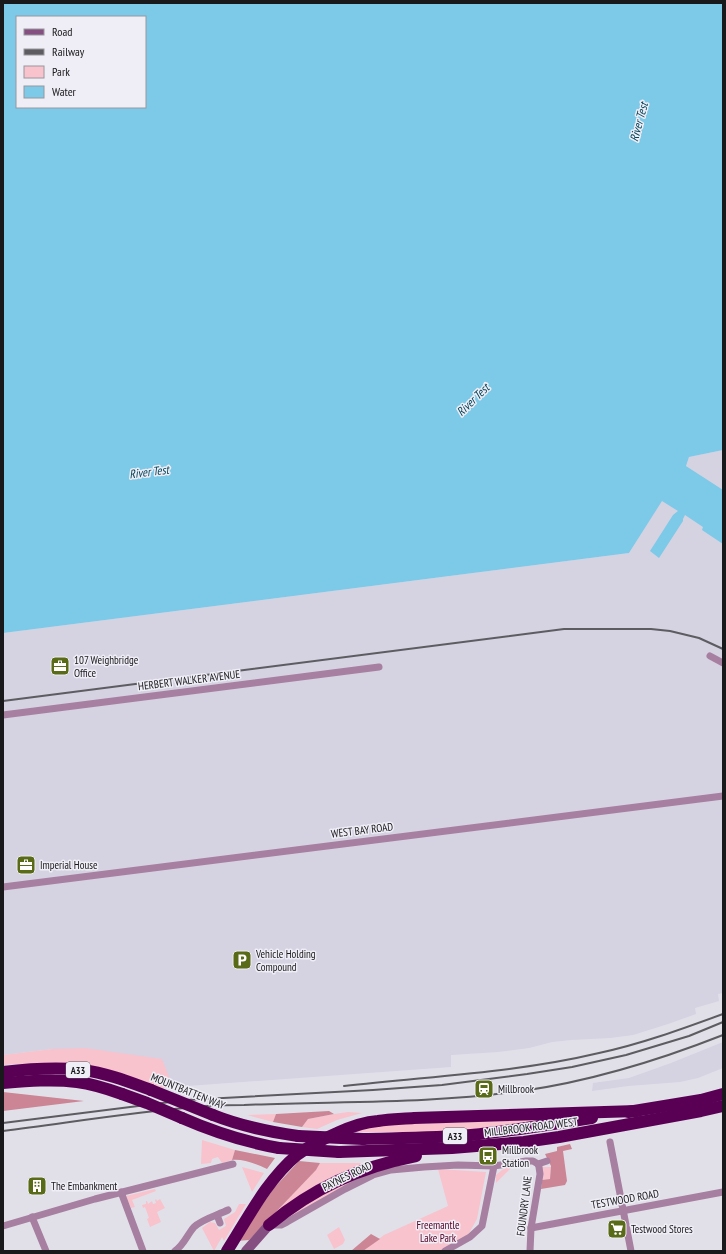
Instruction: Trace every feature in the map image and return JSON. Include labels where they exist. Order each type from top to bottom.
[{"type":"highway","name":"MOUNTBATTEN WAY","points":[[3,1072],[42,1069],[83,1070],[120,1079],[240,1125],[298,1136],[363,1139]]},
{"type":"highway","name":"MILLBROOK ROAD WEST","points":[[3,1083],[44,1080],[78,1082],[122,1094],[147,1103],[227,1136],[279,1148],[339,1152],[502,1145],[560,1137],[723,1106]]},
{"type":"highway","name":"MILLBROOK ROAD WEST","points":[[363,1139],[425,1138],[500,1132],[701,1100],[723,1094]]},
{"type":"highway","points":[[227,1251],[260,1198],[290,1162],[307,1148],[343,1130],[378,1120],[636,1111]]},
{"type":"highway","points":[[269,1225],[302,1199],[343,1177],[391,1161],[452,1148]]},
{"type":"street","points":[[710,656],[723,663]]},
{"type":"street","name":"HERBERT WALKER AVENUE","points":[[3,715],[379,667]]},
{"type":"street","name":"WEST BAY ROAD","points":[[3,887],[723,796]]},
{"type":"street","points":[[610,1142],[631,1251]]},
{"type":"street","name":"PAYNES ROAD","points":[[269,1225],[288,1222],[349,1186],[373,1175],[391,1170],[440,1166],[494,1166],[526,1161],[533,1161],[538,1164],[547,1161]]},
{"type":"street","points":[[3,1226],[217,1164],[233,1164]]},
{"type":"street","name":"FOUNDRY LANE","points":[[530,1251],[531,1228],[540,1174],[538,1164]]},
{"type":"street","points":[[445,1251],[470,1237],[482,1226],[494,1166]]},
{"type":"street","points":[[121,1192],[143,1251]]},
{"type":"street","name":"TESTWOOD ROAD","points":[[531,1228],[723,1192]]},
{"type":"street","points":[[175,1251],[181,1247],[195,1226],[228,1210]]},
{"type":"street","points":[[217,1215],[220,1223]]},
{"type":"street","points":[[32,1217],[46,1251]]},
{"type":"street","points":[[246,1251],[269,1225]]},
{"type":"shaded area","points":[[723,450],[723,993],[718,994],[719,1001],[695,1008],[696,1014],[633,1035],[552,1042],[529,1048],[498,1052],[451,1055],[451,1067],[173,1087],[161,1059],[52,1049],[3,1055],[3,633],[629,553],[662,500],[701,476],[686,466],[689,457]]},
{"type":"shaded area","points":[[723,1042],[723,1068],[698,1078],[680,1082],[628,1086],[592,1091],[593,1083],[629,1078]]},
{"type":"shaded area","points":[[3,1092],[84,1101],[3,1111]]},
{"type":"shaded area","points":[[329,1111],[334,1114],[308,1119],[302,1127],[273,1122],[276,1114]]},
{"type":"shaded area","points":[[570,1144],[572,1149],[563,1151],[567,1181],[565,1185],[541,1189],[542,1180],[550,1179],[551,1166],[545,1154],[557,1151],[557,1147]]},
{"type":"shaded area","points":[[235,1150],[275,1158],[267,1169],[245,1161],[232,1160]]},
{"type":"shaded area","points":[[299,1161],[320,1163],[316,1170],[249,1240],[237,1241],[274,1188]]},
{"type":"shaded area","points":[[371,1234],[380,1239],[363,1251],[351,1251]]},
{"type":"green space","points":[[85,1048],[162,1059],[173,1087],[162,1088],[134,1078],[71,1063],[3,1065],[3,1055],[52,1049]]},
{"type":"green space","points":[[348,1112],[362,1113],[337,1120],[317,1129],[302,1127],[308,1119]]},
{"type":"green space","points":[[276,1114],[273,1122],[247,1115]]},
{"type":"green space","points":[[547,1119],[564,1121],[442,1132],[355,1132],[380,1125]]},
{"type":"green space","points":[[202,1140],[235,1150],[232,1160],[222,1163],[218,1157],[212,1159],[211,1163],[201,1164]]},
{"type":"green space","points":[[320,1163],[367,1163],[335,1176],[305,1192],[275,1214],[259,1229],[315,1170]]},
{"type":"green space","points":[[242,1167],[264,1173],[252,1192]]},
{"type":"green space","points":[[541,1167],[551,1167],[550,1179],[542,1180]]},
{"type":"green space","points":[[506,1168],[511,1168],[496,1183],[496,1175]]},
{"type":"green space","name":"Freemantle Lake Park","points":[[438,1169],[486,1172],[477,1219],[468,1235],[443,1251],[363,1251],[384,1235],[448,1206]]},
{"type":"green space","points":[[372,1171],[282,1222],[316,1195]]},
{"type":"green space","points":[[155,1189],[156,1191],[132,1200],[135,1207],[131,1208],[126,1196]]},
{"type":"green space","points":[[156,1199],[157,1201],[160,1199],[165,1208],[157,1212],[161,1222],[150,1227],[147,1219],[149,1218],[145,1207],[143,1208],[142,1205],[146,1204],[146,1201],[148,1204],[152,1201],[153,1204],[156,1203]]},
{"type":"green space","points":[[239,1204],[246,1204],[224,1241],[222,1237],[214,1251],[202,1228],[210,1222],[215,1223],[219,1230],[226,1226],[224,1219],[235,1212]]},
{"type":"green space","points":[[339,1227],[345,1240],[343,1244],[334,1249],[327,1235]]},
{"type":"water","name":"River Test","points":[[3,3],[723,3],[723,450],[689,457],[686,466],[723,490],[723,544],[702,530],[703,527],[685,515],[683,521],[659,558],[650,551],[673,515],[678,511],[662,501],[629,553],[3,633]]},
{"type":"railway","points":[[3,701],[564,629],[651,629],[670,631],[699,638],[723,649]]},
{"type":"railway","points":[[344,1086],[504,1070],[567,1060],[646,1041],[723,1014]]},
{"type":"railway","points":[[3,1123],[186,1100],[442,1085],[527,1074],[572,1067],[626,1055],[689,1036],[723,1022]]},
{"type":"railway","points":[[3,1131],[172,1109],[208,1106],[418,1100],[522,1091],[599,1076],[649,1062],[723,1035]]},
{"type":"place","name":"107 Weighbridge Office","points":[[60,666]]},
{"type":"place","name":"Imperial House","points":[[26,865]]},
{"type":"place","name":"Vehicle Holding Compound","points":[[242,960]]},
{"type":"place","name":"Millbrook","points":[[484,1089]]},
{"type":"place","name":"Millbrook Station","points":[[488,1156]]},
{"type":"place","name":"The Embankment","points":[[37,1186]]},
{"type":"place","name":"Testwood Stores","points":[[617,1229]]}]
